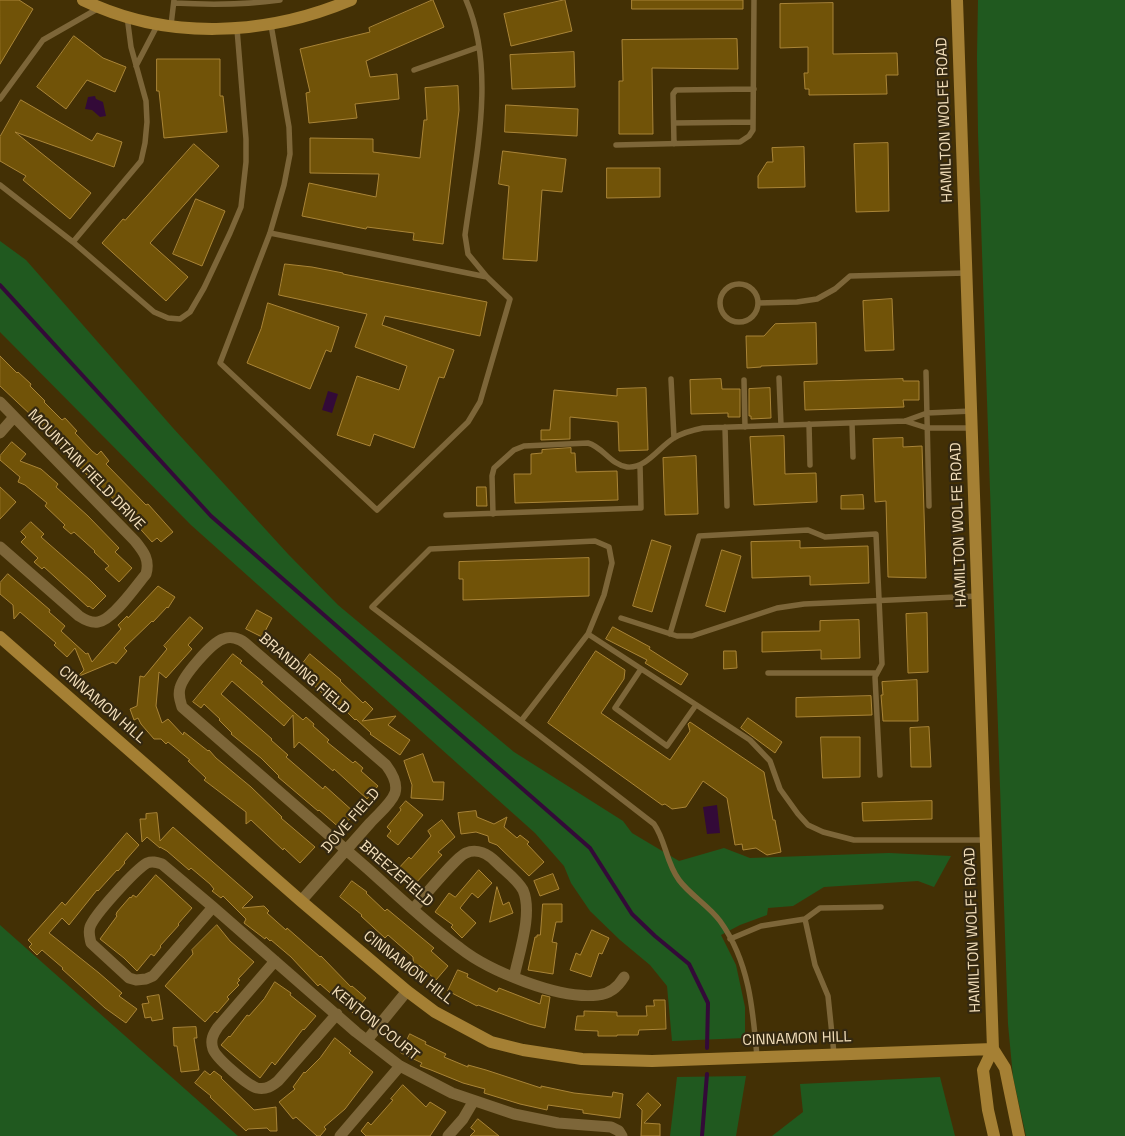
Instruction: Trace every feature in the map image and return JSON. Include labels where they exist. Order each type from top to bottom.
[{"type":"street","points":[[84,0],[100,8],[127,16],[164,25],[195,29],[237,29],[271,24],[297,19],[350,0]]},
{"type":"street","name":"HAMILTON WOLFE ROAD","points":[[957,0],[993,1049],[983,1070],[988,1110],[994,1136]]},
{"type":"street","name":"MOUNTAIN FIELD DRIVE","points":[[0,402],[135,541],[144,551],[148,562],[146,574],[112,614],[105,620],[92,622],[79,616],[0,547]]},
{"type":"street","points":[[0,433],[14,417]]},
{"type":"street","name":"CINNAMON HILL","points":[[0,637],[301,901],[407,991],[435,1012],[491,1042],[523,1050],[582,1059],[652,1060],[993,1049]]},
{"type":"street","name":"BRANDING FIELD","points":[[180,700],[179,695],[183,679],[214,644],[223,639],[241,640],[386,764],[394,779]]},
{"type":"street","name":"BREEZEFIELD","points":[[180,700],[182,707],[460,949],[490,967],[514,977],[539,986],[567,992],[598,995],[618,987],[624,977]]},
{"type":"street","name":"DOVE FIELD","points":[[301,901],[394,794],[396,785],[394,779]]},
{"type":"street","points":[[413,909],[463,854],[479,851],[490,857],[518,882],[526,901],[527,916],[514,977]]},
{"type":"street","name":"KENTON COURT","points":[[214,906],[153,976],[146,979],[136,980],[129,978],[91,943],[89,929],[94,919],[133,874],[149,862],[162,864],[214,906],[367,1040],[400,1066],[473,1102],[558,1123],[611,1128],[619,1131],[622,1135]]},
{"type":"street","points":[[275,960],[212,1036],[212,1047],[216,1054],[251,1086],[258,1088],[270,1087],[278,1081],[337,1014]]},
{"type":"street","points":[[367,1040],[407,991]]},
{"type":"street","name":"HAMILTON WOLFE ROAD","points":[[993,1049],[1005,1068],[1019,1136]]},
{"type":"street","points":[[340,1136],[400,1066]]},
{"type":"street","points":[[448,1136],[463,1119],[473,1102]]},
{"type":"lane","points":[[136,66],[164,25],[174,1],[214,5],[248,4],[280,0]]},
{"type":"lane","points":[[271,24],[289,127],[290,154],[284,185],[270,234],[220,363],[377,510],[468,422],[480,402],[510,298],[487,277],[468,254],[465,234],[482,113],[482,65],[474,19],[466,0]]},
{"type":"lane","points":[[616,145],[740,142],[749,136],[753,130],[754,0]]},
{"type":"lane","points":[[0,99],[43,40],[100,8]]},
{"type":"lane","points":[[73,242],[141,161],[147,122],[146,101],[131,47],[127,16]]},
{"type":"lane","points":[[0,185],[73,242],[154,312],[168,318],[180,319],[190,312],[204,288],[230,234],[242,200],[246,162],[246,139],[237,29]]},
{"type":"lane","points":[[414,70],[479,47]]},
{"type":"lane","points":[[674,144],[673,94],[676,90],[754,88]]},
{"type":"lane","points":[[674,123],[753,122]]},
{"type":"lane","points":[[270,234],[487,277]]},
{"type":"lane","points":[[758,303],[797,302],[817,298],[835,289],[850,276],[967,273]]},
{"type":"lane","points":[[739,284],[750,288],[754,292],[758,303],[757,310],[753,316],[740,322],[728,318],[721,307],[721,300],[727,289],[739,284]]},
{"type":"lane","points":[[926,372],[929,506]]},
{"type":"lane","points":[[779,378],[780,425]]},
{"type":"lane","points":[[671,379],[674,438]]},
{"type":"lane","points":[[744,380],[744,426]]},
{"type":"lane","points":[[905,421],[927,412],[972,412]]},
{"type":"lane","points":[[493,514],[492,476],[494,468],[514,450],[524,446],[588,443],[597,445],[618,464],[628,467],[640,465],[674,438],[703,428],[905,421],[928,428],[972,428]]},
{"type":"lane","points":[[852,422],[853,457]]},
{"type":"lane","points":[[809,424],[810,465]]},
{"type":"lane","points":[[725,427],[727,506]]},
{"type":"lane","points":[[446,515],[641,508],[640,465]]},
{"type":"lane","points":[[670,634],[699,536],[808,530],[825,537],[876,534],[882,664],[875,677],[880,775]]},
{"type":"lane","points":[[521,721],[588,634],[604,595],[612,563],[609,548],[595,541],[430,549],[372,608],[654,824],[661,834],[671,867],[679,881],[720,921],[737,951],[749,985],[754,1016],[757,1057]]},
{"type":"lane","points":[[621,618],[670,634],[692,636],[777,608],[804,604],[978,596]]},
{"type":"lane","points":[[588,634],[750,740],[770,761],[780,789],[808,825],[823,832],[854,840],[987,840]]},
{"type":"lane","points":[[642,669],[615,708],[667,746],[696,705]]},
{"type":"lane","points":[[768,673],[877,673]]},
{"type":"lane","points":[[730,939],[761,926],[805,919],[820,908],[881,907]]},
{"type":"lane","points":[[805,919],[815,964],[828,996],[834,1054]]},
{"type":"green space","points":[[978,0],[1125,0],[1125,1136],[1026,1136],[1013,1077],[1008,1024],[978,133]]},
{"type":"green space","points":[[0,241],[26,260],[173,428],[288,554],[338,605],[514,752],[623,821],[632,833],[679,861],[724,848],[750,858],[889,853],[951,856],[934,887],[918,881],[824,887],[793,906],[768,908],[767,915],[740,925],[721,935],[736,965],[745,1007],[745,1038],[672,1041],[667,986],[650,965],[590,911],[571,883],[564,866],[535,833],[191,525],[0,332]]},
{"type":"green space","points":[[0,925],[18,941],[238,1136],[0,1136]]},
{"type":"green space","points":[[746,1076],[736,1136],[670,1136],[677,1077]]},
{"type":"green space","points":[[940,1077],[955,1136],[772,1136],[803,1112],[800,1084]]},
{"type":"shaded area","points":[[95,96],[96,99],[103,102],[106,116],[100,117],[92,110],[85,109],[88,97]]},
{"type":"shaded area","points":[[328,391],[338,394],[332,413],[322,410]]},
{"type":"shaded area","points":[[717,805],[720,833],[707,834],[703,807]]},
{"type":"building","points":[[0,0],[19,0],[33,9],[0,64]]},
{"type":"building","points":[[433,0],[444,27],[366,61],[370,77],[397,74],[399,99],[355,104],[357,118],[309,123],[306,93],[310,92],[300,49],[370,32],[369,28]]},
{"type":"building","points":[[565,0],[572,31],[511,46],[504,14]]},
{"type":"building","points":[[632,0],[743,0],[743,9],[632,9]]},
{"type":"building","points":[[833,3],[833,54],[897,53],[898,75],[886,75],[887,94],[809,95],[809,89],[805,89],[804,73],[808,73],[808,47],[780,48],[780,4]]},
{"type":"building","points":[[74,36],[103,58],[126,67],[115,92],[87,80],[66,109],[37,87]]},
{"type":"building","points":[[737,39],[738,69],[652,68],[653,134],[619,134],[619,81],[623,81],[622,40]]},
{"type":"building","points":[[574,52],[575,87],[512,89],[510,55]]},
{"type":"building","points":[[157,59],[220,59],[220,96],[223,96],[227,132],[164,138],[159,91],[157,91]]},
{"type":"building","points":[[458,86],[459,110],[443,244],[413,240],[414,233],[367,227],[366,229],[302,216],[309,183],[376,197],[379,174],[310,173],[310,138],[373,139],[373,152],[420,158],[424,120],[427,120],[425,88]]},
{"type":"building","points":[[21,100],[92,141],[97,133],[122,142],[114,167],[15,132],[91,193],[70,219],[23,180],[26,176],[0,161],[0,137]]},
{"type":"building","points":[[506,105],[578,109],[577,136],[505,132]]},
{"type":"building","points":[[888,143],[889,211],[856,212],[854,144]]},
{"type":"building","points":[[194,144],[219,166],[150,243],[188,277],[166,301],[102,243]]},
{"type":"building","points":[[804,147],[805,187],[758,188],[758,176],[767,162],[773,162],[772,148]]},
{"type":"building","points":[[503,151],[566,159],[562,192],[542,190],[537,261],[503,259],[509,186],[499,184]]},
{"type":"building","points":[[607,168],[660,168],[660,197],[607,198]]},
{"type":"building","points":[[196,199],[225,211],[202,266],[173,254]]},
{"type":"building","points":[[285,264],[312,267],[487,302],[480,336],[385,316],[382,325],[454,350],[444,378],[439,377],[414,448],[374,434],[370,446],[337,435],[357,376],[399,390],[407,366],[355,347],[367,314],[279,295]]},
{"type":"building","points":[[892,299],[894,350],[865,351],[863,301]]},
{"type":"building","points":[[268,303],[339,327],[331,352],[326,350],[310,389],[247,363],[261,329]]},
{"type":"building","points":[[816,323],[817,364],[747,368],[746,336],[764,336],[775,324]]},
{"type":"building","points":[[0,356],[31,384],[30,386],[62,420],[65,418],[77,431],[75,433],[92,451],[97,455],[101,451],[109,461],[106,464],[146,505],[148,504],[173,532],[161,542],[157,538],[152,542],[107,492],[90,478],[48,434],[49,432],[0,386]]},
{"type":"building","points":[[721,379],[722,389],[740,389],[740,417],[728,417],[728,413],[691,414],[690,380]]},
{"type":"building","points":[[903,379],[903,381],[919,381],[919,400],[903,400],[904,407],[805,410],[804,382]]},
{"type":"building","points":[[646,388],[648,450],[619,451],[618,422],[570,417],[570,439],[541,440],[541,430],[550,430],[554,390],[617,396],[617,389]]},
{"type":"building","points":[[770,388],[771,418],[751,419],[751,416],[749,416],[749,389]]},
{"type":"building","points":[[784,436],[785,474],[816,473],[817,502],[754,505],[750,437]]},
{"type":"building","points":[[903,438],[903,447],[922,446],[926,578],[888,577],[886,501],[875,502],[873,439]]},
{"type":"building","points":[[12,442],[26,454],[20,461],[41,469],[58,484],[56,487],[119,548],[115,552],[132,568],[119,582],[105,569],[109,566],[95,551],[74,532],[71,534],[63,527],[65,525],[45,506],[47,503],[25,485],[18,482],[20,477],[0,460],[0,456]]},
{"type":"building","points":[[571,448],[571,453],[575,453],[576,472],[617,471],[618,500],[515,503],[514,474],[531,474],[531,454],[542,453],[542,450]]},
{"type":"building","points":[[696,456],[698,514],[665,515],[663,458]]},
{"type":"building","points":[[0,487],[16,502],[0,519]]},
{"type":"building","points":[[477,487],[486,487],[487,506],[477,506]]},
{"type":"building","points":[[863,495],[864,509],[841,509],[841,496]]},
{"type":"building","points":[[31,522],[44,534],[41,537],[106,596],[93,609],[88,607],[44,567],[42,569],[34,562],[38,558],[21,542],[26,537],[21,532]]},
{"type":"building","points":[[652,540],[671,546],[652,612],[633,606]]},
{"type":"building","points":[[800,541],[800,548],[868,546],[869,583],[810,585],[810,576],[752,578],[751,542]]},
{"type":"building","points":[[722,550],[741,556],[725,612],[706,606]]},
{"type":"building","points":[[589,558],[589,596],[463,600],[463,579],[459,579],[459,562]]},
{"type":"building","points":[[8,574],[50,610],[49,612],[65,626],[61,631],[86,654],[88,653],[92,662],[121,629],[118,625],[127,616],[128,618],[158,586],[175,597],[168,608],[124,648],[127,651],[116,664],[113,662],[77,677],[84,670],[75,648],[67,657],[54,645],[56,643],[20,612],[14,619],[13,605],[0,594],[0,583]]},
{"type":"building","points":[[257,610],[272,618],[262,637],[246,629]]},
{"type":"building","points":[[927,613],[928,672],[908,673],[906,614]]},
{"type":"building","points":[[190,617],[203,628],[188,645],[192,649],[166,678],[159,672],[156,706],[162,723],[168,719],[183,735],[184,732],[209,750],[251,787],[281,818],[315,847],[300,863],[251,820],[246,824],[246,812],[204,780],[206,778],[188,761],[190,760],[168,742],[166,744],[161,739],[154,739],[138,718],[134,720],[130,709],[137,706],[140,676],[144,677],[167,649],[164,646]]},
{"type":"building","points":[[859,620],[860,658],[821,659],[821,650],[762,652],[762,632],[820,631],[820,621]]},
{"type":"building","points":[[613,627],[650,647],[649,649],[688,674],[681,685],[645,663],[647,660],[606,639]]},
{"type":"building","points":[[596,651],[625,670],[624,679],[601,713],[670,760],[690,731],[688,724],[690,722],[764,772],[781,852],[767,855],[756,848],[743,850],[742,844],[735,845],[727,798],[703,781],[686,807],[672,809],[665,804],[662,805],[548,723]]},
{"type":"building","points":[[724,651],[736,651],[737,668],[724,669]]},
{"type":"building","points":[[233,654],[242,661],[240,663],[263,682],[261,683],[281,701],[303,720],[306,717],[314,724],[313,726],[329,740],[327,742],[353,763],[355,761],[363,768],[361,771],[378,786],[367,799],[334,769],[333,771],[299,742],[294,748],[293,715],[284,726],[232,681],[221,694],[272,739],[288,755],[286,757],[323,789],[325,786],[355,813],[341,829],[278,777],[261,758],[231,734],[220,719],[204,704],[201,708],[193,702]]},
{"type":"building","points":[[310,654],[341,680],[363,703],[365,701],[373,709],[362,721],[396,716],[388,725],[410,740],[400,755],[370,734],[356,719],[344,709],[343,711],[302,675],[306,670],[301,666]]},
{"type":"building","points":[[917,680],[918,721],[883,721],[882,682]]},
{"type":"building","points":[[871,696],[872,715],[796,717],[796,698]]},
{"type":"building","points":[[748,718],[782,742],[775,753],[741,728]]},
{"type":"building","points":[[929,727],[931,767],[911,767],[910,728]]},
{"type":"building","points":[[821,737],[860,737],[860,777],[823,778]]},
{"type":"building","points":[[423,754],[433,782],[444,782],[443,800],[411,798],[412,785],[404,761]]},
{"type":"building","points":[[406,801],[423,815],[398,845],[387,836],[391,831],[387,827]]},
{"type":"building","points":[[932,801],[932,819],[863,821],[862,803]]},
{"type":"building","points":[[476,811],[477,817],[494,824],[507,817],[504,827],[517,838],[520,835],[529,842],[527,844],[544,862],[529,876],[497,845],[489,842],[488,836],[476,832],[461,834],[458,813]]},
{"type":"building","points":[[157,813],[160,841],[173,827],[253,897],[242,908],[264,906],[269,911],[267,913],[321,956],[351,987],[366,998],[353,1013],[320,984],[318,986],[291,957],[271,940],[266,937],[265,939],[244,923],[246,919],[223,896],[221,898],[212,891],[214,889],[210,884],[191,868],[189,870],[147,837],[142,842],[140,819],[146,819],[146,814]]},
{"type":"building","points":[[442,820],[455,837],[438,852],[442,855],[414,885],[397,870],[409,857],[411,859],[431,836],[428,831]]},
{"type":"building","points":[[127,833],[139,845],[125,863],[97,890],[69,925],[62,918],[49,933],[99,973],[122,993],[119,996],[137,1009],[126,1023],[105,1008],[42,950],[37,955],[29,947],[32,944],[28,940],[62,902],[65,905]]},
{"type":"building","points":[[479,870],[492,883],[478,898],[472,893],[460,908],[476,923],[462,938],[451,927],[453,925],[435,912],[449,893],[455,897]]},
{"type":"building","points":[[553,874],[559,889],[540,896],[534,881]]},
{"type":"building","points":[[156,875],[192,908],[160,946],[154,956],[151,954],[137,971],[100,939],[117,916],[117,912],[130,897],[133,895],[136,897]]},
{"type":"building","points":[[352,881],[367,892],[385,911],[387,909],[434,948],[431,951],[448,966],[436,980],[419,965],[414,971],[413,957],[388,935],[385,938],[362,915],[340,897]]},
{"type":"building","points":[[497,887],[503,905],[509,902],[513,913],[490,922]]},
{"type":"building","points":[[543,904],[562,904],[562,922],[556,922],[552,942],[557,943],[553,974],[528,970],[535,937],[540,935]]},
{"type":"building","points":[[217,925],[230,941],[254,962],[238,979],[240,980],[237,983],[239,985],[227,997],[229,999],[217,1013],[215,1011],[205,1022],[165,986],[193,954],[192,950]]},
{"type":"building","points":[[592,930],[609,938],[602,954],[599,953],[591,977],[570,970],[576,953],[580,955]]},
{"type":"building","points":[[458,970],[468,974],[467,977],[497,992],[499,988],[540,1004],[542,995],[550,997],[545,1028],[477,1006],[448,991]]},
{"type":"building","points":[[275,982],[291,993],[290,995],[316,1016],[303,1029],[275,1065],[272,1062],[260,1078],[221,1045],[264,999]]},
{"type":"building","points":[[159,995],[163,1019],[152,1021],[151,1017],[145,1018],[142,1004],[149,1003],[147,997]]},
{"type":"building","points":[[654,1000],[665,1000],[666,1029],[639,1030],[638,1035],[617,1036],[598,1036],[598,1031],[575,1030],[577,1016],[584,1016],[584,1011],[617,1012],[617,1016],[647,1016],[646,1006],[654,1006]]},
{"type":"building","points":[[196,1027],[197,1038],[194,1038],[199,1070],[181,1072],[177,1046],[174,1046],[173,1028]]},
{"type":"building","points":[[410,1034],[446,1054],[444,1057],[468,1067],[468,1065],[486,1070],[541,1088],[541,1086],[574,1093],[612,1097],[613,1092],[623,1094],[620,1118],[583,1113],[583,1110],[548,1105],[547,1110],[484,1093],[485,1089],[463,1083],[420,1066],[422,1063],[401,1053]]},
{"type":"building","points":[[335,1038],[351,1051],[349,1053],[373,1072],[345,1109],[324,1127],[326,1129],[320,1136],[317,1136],[296,1117],[293,1119],[279,1102],[295,1089],[293,1087],[304,1072],[320,1058]]},
{"type":"building","points":[[205,1071],[210,1075],[214,1071],[222,1077],[254,1110],[276,1107],[277,1131],[270,1131],[267,1128],[248,1129],[246,1131],[195,1083]]},
{"type":"building","points":[[403,1085],[426,1107],[430,1102],[446,1112],[430,1136],[366,1136],[361,1131],[368,1122],[371,1125],[393,1100],[391,1099]]},
{"type":"building","points":[[648,1093],[661,1105],[644,1123],[660,1124],[660,1136],[641,1136],[642,1110],[637,1105]]},
{"type":"building","points":[[478,1119],[499,1136],[470,1136],[475,1131],[471,1128]]},
{"type":"waterway","points":[[0,285],[211,516],[590,848],[632,914],[689,964],[708,1003],[707,1048]]},
{"type":"waterway","points":[[702,1136],[707,1074]]}]
